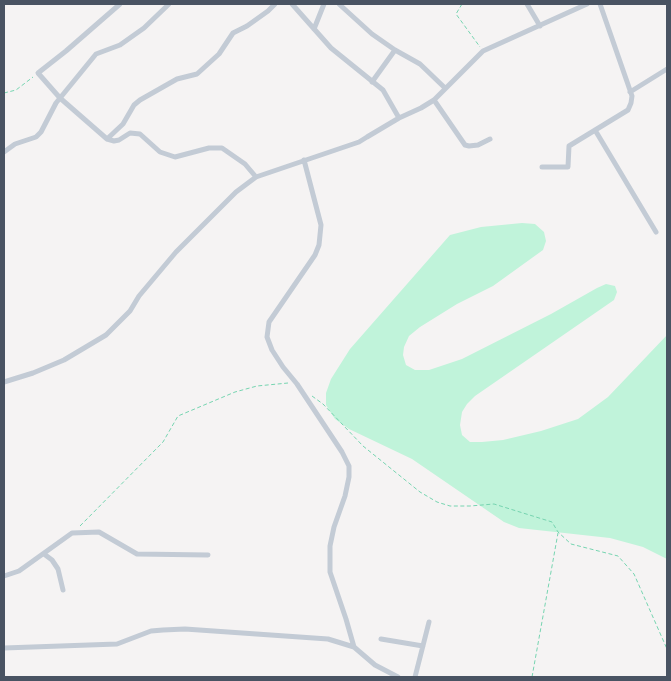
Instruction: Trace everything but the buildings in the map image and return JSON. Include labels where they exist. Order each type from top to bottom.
[{"type":"street","points":[[120,4],[38,73],[60,98],[107,139],[119,140],[130,133],[136,132],[145,137],[160,152],[175,157],[209,148],[222,148],[245,164],[256,177]]},
{"type":"street","points":[[4,152],[15,144],[36,137],[45,125],[56,103],[96,54],[120,45],[144,28],[169,4]]},
{"type":"street","points":[[107,139],[123,124],[134,105],[177,79],[197,74],[219,54],[236,31],[248,26],[268,12],[275,4]]},
{"type":"street","points":[[292,4],[331,48],[388,98],[400,118]]},
{"type":"street","points":[[314,29],[324,4]]},
{"type":"street","points":[[339,4],[372,34],[420,64],[445,88]]},
{"type":"street","points":[[527,4],[540,26]]},
{"type":"street","points":[[4,382],[33,373],[64,360],[106,335],[130,311],[139,296],[176,252],[236,192],[256,177],[359,142],[434,100],[483,52],[587,4]]},
{"type":"street","points":[[542,167],[568,166],[569,146],[628,110],[632,96],[600,4]]},
{"type":"street","points":[[372,82],[395,50]]},
{"type":"street","points":[[630,92],[667,69]]},
{"type":"street","points":[[434,100],[465,145],[469,146],[490,140]]},
{"type":"street","points":[[595,130],[656,232]]},
{"type":"street","points":[[304,160],[321,225],[319,245],[315,255],[269,322],[267,337],[272,350],[297,384],[342,452],[349,466],[345,496],[334,527],[330,546],[330,572],[354,647]]},
{"type":"street","points":[[4,576],[19,571],[72,533],[99,532],[137,554],[208,555]]},
{"type":"street","points":[[44,554],[52,560],[58,569],[63,590]]},
{"type":"street","points":[[415,677],[429,622]]},
{"type":"street","points":[[4,648],[117,644],[151,631],[185,629],[328,639],[354,647],[375,665],[398,677]]},
{"type":"street","points":[[381,638],[423,646]]},
{"type":"path","points":[[462,4],[456,14],[483,52]]},
{"type":"path","points":[[4,93],[16,90],[38,73]]},
{"type":"path","points":[[72,533],[163,442],[178,416],[235,392],[285,383],[297,384]]},
{"type":"path","points":[[310,394],[323,404],[363,446],[420,492],[437,502],[450,506],[494,504],[552,522],[558,532],[571,544],[618,556],[634,574],[667,649]]},
{"type":"path","points":[[532,677],[558,532]]},
{"type":"green space","points":[[522,223],[535,224],[544,232],[546,241],[543,250],[493,286],[457,304],[409,336],[403,355],[406,365],[415,370],[429,370],[462,359],[551,314],[597,288],[606,284],[615,286],[617,292],[614,300],[475,396],[462,412],[460,425],[462,435],[470,442],[482,442],[503,440],[541,431],[578,419],[608,397],[667,335],[667,559],[643,547],[610,538],[519,528],[504,522],[412,459],[349,429],[335,419],[326,405],[326,393],[331,379],[350,349],[450,235],[481,227]]}]
